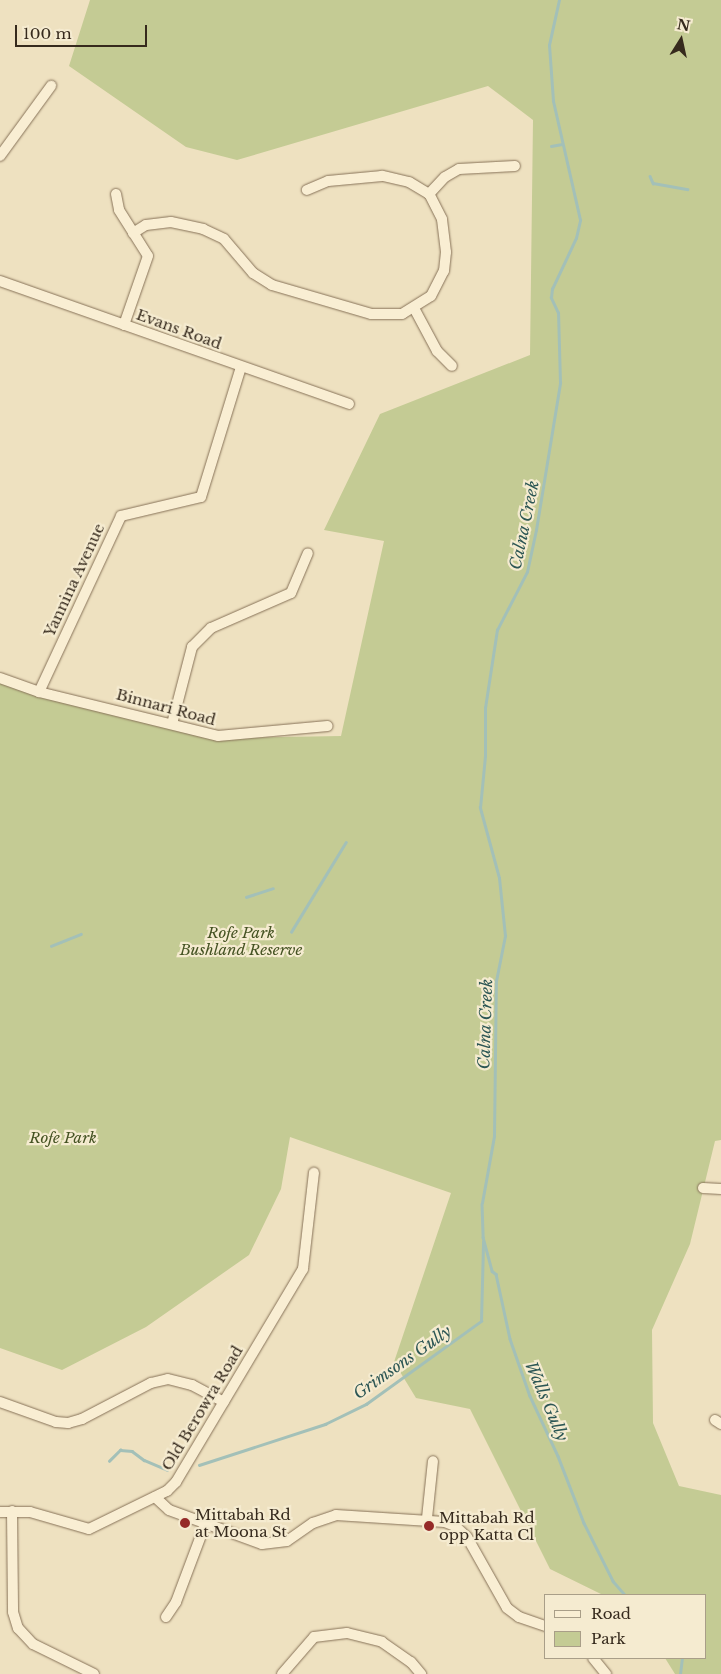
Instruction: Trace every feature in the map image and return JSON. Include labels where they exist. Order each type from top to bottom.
[{"type":"street","points":[[0,156],[52,86]]},
{"type":"street","points":[[429,194],[444,177],[458,168],[514,166]]},
{"type":"street","points":[[133,233],[152,224],[187,224],[224,239],[253,272],[284,290],[379,316],[402,314],[414,308],[436,288],[446,262],[442,219],[429,194],[409,182],[382,176],[328,182],[307,190]]},
{"type":"street","points":[[116,194],[118,210],[146,250],[148,260],[124,325]]},
{"type":"street","name":"Evans Road","points":[[0,281],[349,404]]},
{"type":"street","points":[[414,308],[437,351],[452,366]]},
{"type":"street","name":"Yannina Avenue","points":[[39,692],[121,516],[201,497],[241,367]]},
{"type":"street","points":[[172,724],[192,647],[211,628],[291,593],[308,553]]},
{"type":"street","name":"Binnari Road","points":[[0,678],[39,692],[218,736],[328,726]]},
{"type":"street","name":"Old Berowra Road","points":[[0,1512],[12,1510],[30,1512],[89,1529],[155,1497],[176,1482],[303,1269],[314,1173]]},
{"type":"street","points":[[703,1188],[721,1189]]},
{"type":"street","points":[[0,1402],[56,1422],[68,1423],[82,1419],[151,1383],[168,1379],[192,1385],[224,1402]]},
{"type":"street","points":[[427,1518],[433,1461]]},
{"type":"street","points":[[155,1497],[169,1510],[205,1525],[270,1544],[287,1541],[313,1523],[336,1515],[427,1518],[445,1522],[461,1531],[507,1608],[518,1617],[544,1626]]},
{"type":"street","points":[[12,1510],[13,1612],[18,1628],[33,1644],[94,1674]]},
{"type":"street","points":[[166,1617],[176,1602],[205,1525]]},
{"type":"street","points":[[282,1674],[314,1637],[347,1633],[382,1642],[411,1662],[421,1674]]},
{"type":"street","points":[[594,1659],[606,1674]]},
{"type":"green space","points":[[90,0],[721,0],[721,1140],[715,1141],[690,1244],[652,1330],[653,1423],[679,1486],[721,1495],[721,1674],[675,1674],[666,1659],[706,1659],[706,1594],[601,1594],[550,1569],[470,1409],[416,1398],[394,1362],[451,1193],[290,1137],[281,1189],[249,1255],[146,1327],[62,1370],[0,1348],[0,679],[217,738],[341,736],[384,541],[324,530],[380,414],[530,355],[533,120],[488,86],[237,160],[186,147],[69,66]]},
{"type":"waterway","name":"Calna Creek","points":[[482,1203],[494,1136],[496,981],[505,936],[499,878],[480,808],[485,756],[485,708],[497,630],[527,572],[536,530],[560,383],[558,313],[551,298],[552,289],[576,238],[580,220],[553,101],[549,45],[559,0]]},
{"type":"waterway","points":[[551,146],[562,144]]},
{"type":"waterway","points":[[650,176],[653,183],[687,189]]},
{"type":"waterway","points":[[291,932],[346,842]]},
{"type":"waterway","points":[[246,897],[273,888]]},
{"type":"waterway","points":[[51,946],[81,934]]},
{"type":"waterway","name":"Walls Gully","points":[[482,1204],[483,1237],[492,1271],[496,1274],[510,1339],[530,1396],[558,1456],[584,1523],[613,1581],[624,1594]]},
{"type":"waterway","name":"Grimsons Gully","points":[[199,1465],[325,1424],[366,1404],[481,1321],[483,1242]]},
{"type":"waterway","points":[[109,1461],[120,1450],[132,1451],[144,1460],[167,1470]]},
{"type":"waterway","name":"Walls Gully","points":[[680,1674],[682,1659]]},
{"type":"place","name":"Mittabah Rd at Moona St","points":[[185,1523]]},
{"type":"place","name":"Mittabah Rd opp Katta Cl","points":[[429,1526]]},
{"type":"park label","name":"Rofe Park Bushland Reserve","points":[[241,940]]},
{"type":"park label","name":"Rofe Park","points":[[63,1138]]}]
